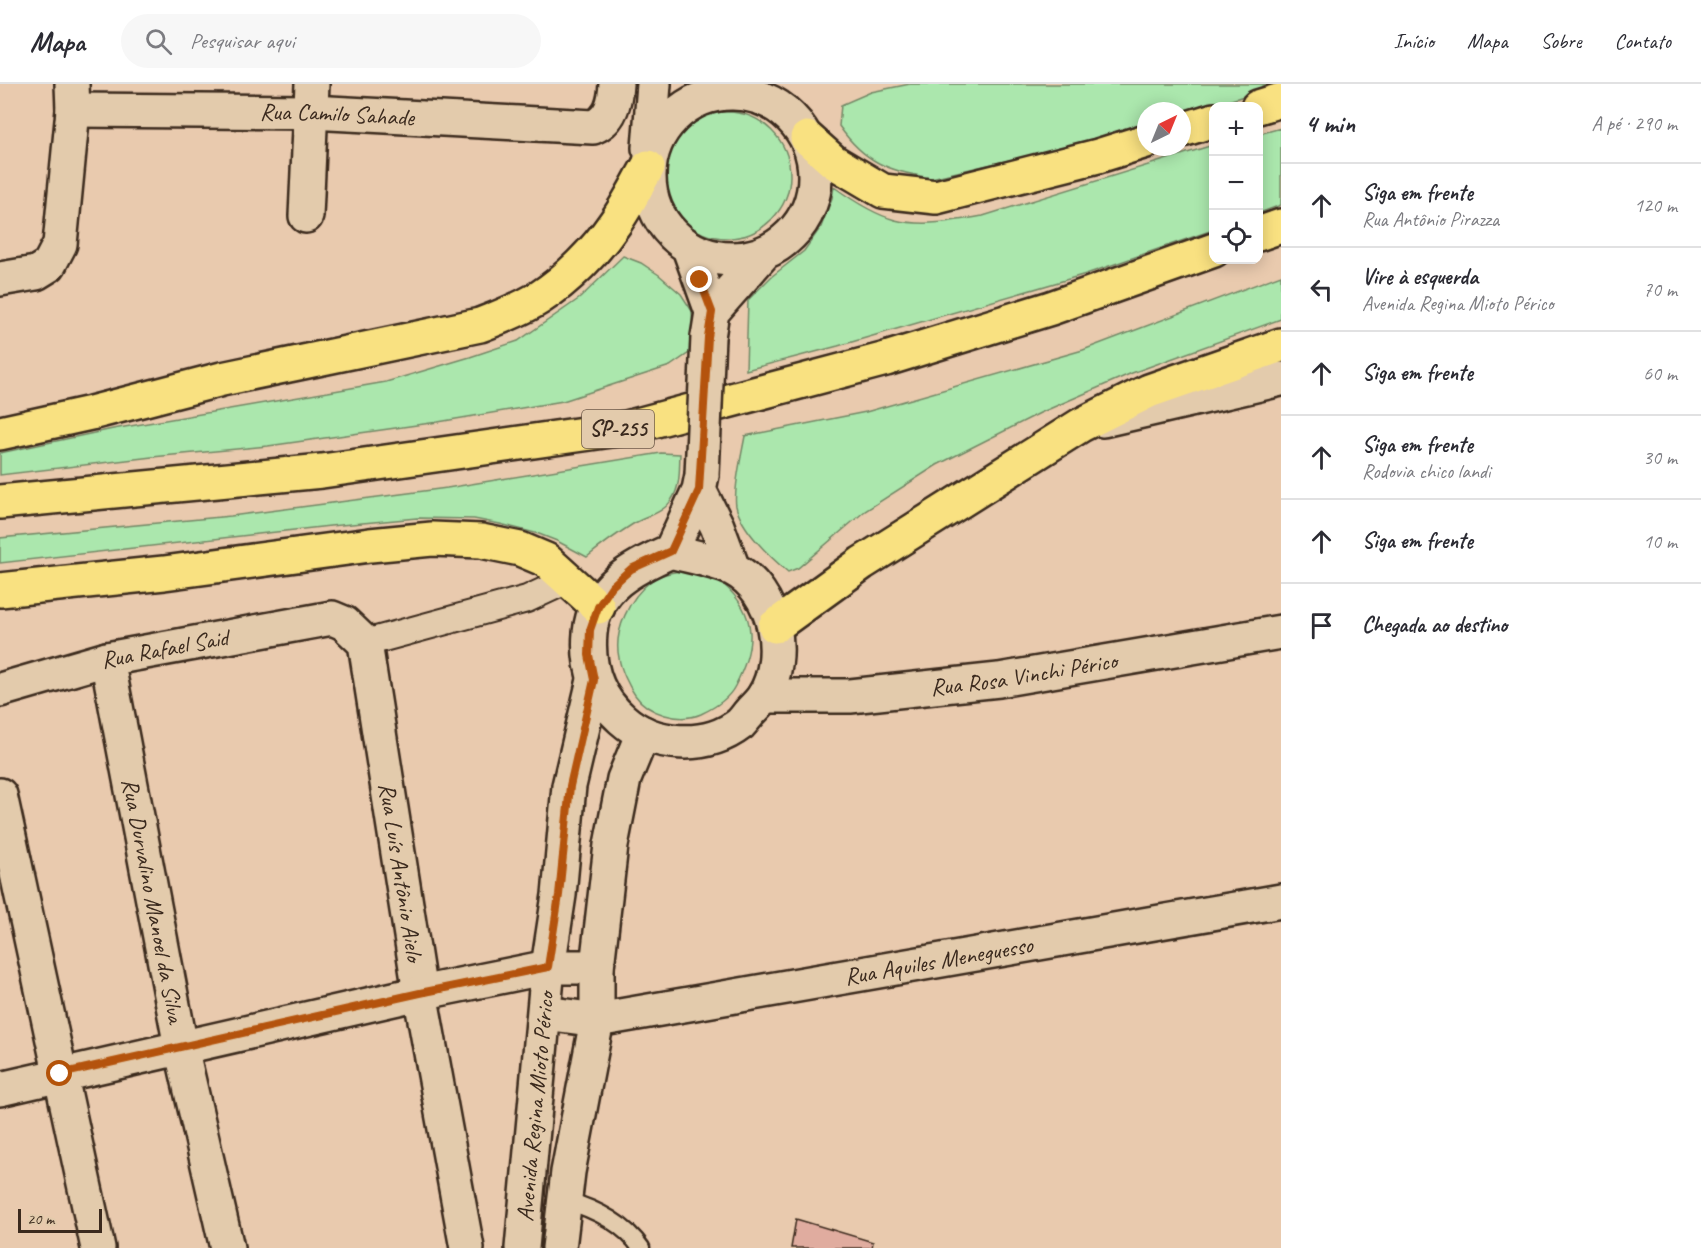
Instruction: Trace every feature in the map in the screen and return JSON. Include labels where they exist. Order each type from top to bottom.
[{"type":"highway","points":[[1263,105],[1281,100]]},
{"type":"highway","points":[[1191,127],[1209,122]]},
{"type":"highway","points":[[807,138],[834,162],[883,191],[936,197],[1098,156],[1137,144]]},
{"type":"highway","points":[[0,434],[222,379],[480,325],[510,314],[540,298],[592,251],[614,224],[648,167]]},
{"type":"highway","points":[[1263,232],[1281,226]]},
{"type":"highway","name":"SP-255","points":[[0,502],[322,471],[626,428],[897,355],[1051,308],[1209,252]]},
{"type":"highway","points":[[775,626],[862,563],[1081,425],[1149,391],[1281,345]]},
{"type":"highway","points":[[0,590],[164,573],[370,545],[432,539],[481,541],[520,549],[546,560],[570,579],[598,607]]},
{"type":"street","name":"Rua Camilo Sahade","points":[[72,97],[311,98],[578,127],[601,123],[612,107],[616,84]]},
{"type":"street","points":[[648,167],[663,126],[683,106],[709,94],[737,91],[765,98],[767,94],[799,125],[807,138],[815,165],[814,192],[805,219],[787,240],[763,254],[743,259],[722,259],[689,248],[665,226],[653,206],[648,167],[654,84]]},
{"type":"street","points":[[0,279],[36,273],[49,265],[60,244],[72,97]]},
{"type":"street","points":[[306,216],[311,98]]},
{"type":"street","points":[[671,551],[700,483],[710,325],[689,248]]},
{"type":"street","points":[[710,325],[763,254]]},
{"type":"street","points":[[1081,425],[1281,379]]},
{"type":"street","points":[[700,483],[733,569]]},
{"type":"street","points":[[671,551],[733,569],[752,584],[766,603],[775,626],[776,663],[764,696],[740,723],[718,736],[693,742],[667,741],[643,733],[627,724],[613,711],[594,680],[589,655],[590,630],[598,607],[612,586],[631,569],[671,551]]},
{"type":"street","points":[[365,643],[527,599],[570,579]]},
{"type":"street","name":"Rua Rafael Said","points":[[0,690],[107,659],[332,618],[344,622],[365,643]]},
{"type":"street","name":"Rua Rosa Vinchi Périco","points":[[764,696],[850,696],[999,680],[1281,632]]},
{"type":"street","name":"Rua Luís Antônio Aielo","points":[[365,643],[420,993],[467,1248]]},
{"type":"street","name":"Rua Durvalino Manoel da Silva","points":[[107,659],[181,1047],[227,1248]]},
{"type":"street","name":"Avenida Regina Mioto Périco","points":[[522,1248],[548,967],[559,895],[570,786],[594,680]]},
{"type":"street","name":"Avenida Regina Mioto Périco","points":[[559,1248],[566,1186],[597,1020],[597,967],[611,845],[624,779],[643,733]]},
{"type":"street","points":[[0,795],[98,1248]]},
{"type":"street","name":"Rua Aquiles Meneguesso","points":[[545,1013],[597,1020],[1281,901]]},
{"type":"street","points":[[0,1089],[420,993],[548,967],[597,967]]},
{"type":"street","points":[[530,1170],[566,1186]]},
{"type":"lane","points":[[566,1186],[578,1204],[617,1224],[635,1239],[641,1248]]},
{"type":"green space","points":[[910,84],[1281,84],[1225,102],[1209,102],[1209,107],[1191,113],[1191,102],[1137,102],[1137,130],[931,178],[890,168],[868,157],[858,149],[839,126],[841,105],[871,92]]},
{"type":"green space","points":[[727,112],[751,116],[772,130],[786,151],[790,175],[786,199],[772,220],[751,234],[727,238],[703,234],[682,220],[668,199],[664,175],[668,151],[682,130],[703,116]]},
{"type":"green space","points":[[1281,128],[1281,205],[1263,212],[1263,156],[1263,133]]},
{"type":"green space","points":[[1209,146],[1209,231],[1086,274],[838,346],[746,370],[748,300],[771,277],[804,251],[821,227],[834,187],[855,202],[895,220],[917,223],[950,221],[983,216],[1177,156],[1191,156],[1191,152]]},
{"type":"green space","points":[[623,256],[641,263],[659,275],[681,294],[692,311],[693,339],[689,353],[670,366],[563,401],[438,422],[268,446],[0,475],[0,453],[113,429],[386,382],[518,341],[580,298]]},
{"type":"green space","points":[[1281,275],[1281,319],[1132,373],[1040,413],[937,465],[865,511],[798,568],[788,572],[781,566],[757,542],[739,515],[735,499],[745,436],[866,412],[1083,350]]},
{"type":"green space","points":[[661,453],[680,454],[678,483],[669,504],[633,524],[587,557],[539,534],[500,524],[474,519],[417,518],[0,563],[0,538],[231,516],[447,488]]},
{"type":"green space","points":[[694,570],[720,582],[735,596],[748,620],[749,645],[742,672],[725,699],[693,717],[674,717],[656,712],[635,695],[620,663],[619,637],[625,615],[643,588],[656,578],[667,574]]},
{"type":"building","points":[[796,1219],[873,1242],[872,1248],[791,1248]]},
{"type":"route","points":[[60,1074],[420,993],[548,967],[559,895],[570,786],[594,680],[589,655],[590,630],[598,607],[612,586],[631,569],[671,551],[699,490],[702,475],[708,337],[712,312],[700,280]]}]
